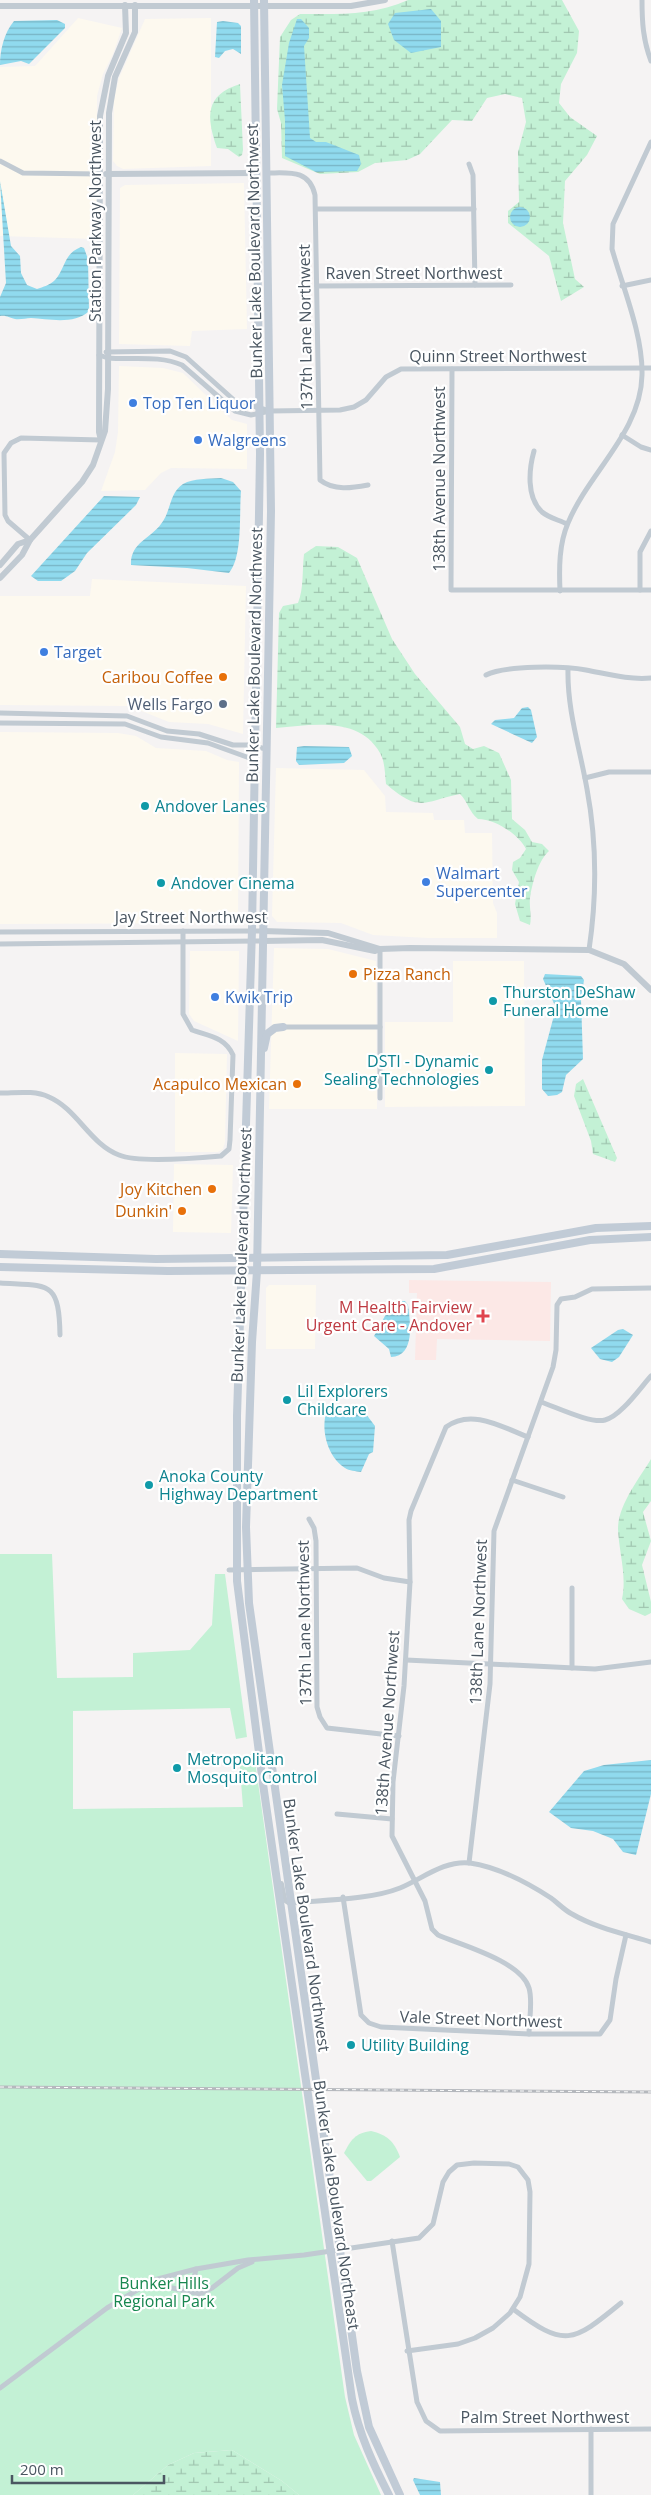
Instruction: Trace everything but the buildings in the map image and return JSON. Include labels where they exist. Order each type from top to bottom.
[{"type":"main road","name":"Bunker Lake Boulevard Northwest","points":[[236,1555],[237,1426],[256,760],[260,411],[254,2]]},
{"type":"main road","name":"Bunker Lake Boulevard Northwest","points":[[264,2],[271,511],[257,1271],[252,1342],[246,1570],[251,1626],[361,2398],[375,2442],[400,2495]]},
{"type":"main road","points":[[260,1085],[265,1037],[271,1030],[283,1027]]},
{"type":"main road","points":[[0,1254],[156,1259],[447,1255],[596,1228],[651,1226]]},
{"type":"main road","points":[[0,1267],[92,1271],[434,1269],[590,1240],[651,1237]]},
{"type":"main road","name":"Bunker Lake Boulevard Northeast","points":[[236,1555],[232,1570],[329,2251],[356,2419],[369,2455],[389,2495]]},
{"type":"street","points":[[0,6],[264,2],[351,6],[385,0]]},
{"type":"street","points":[[642,0],[643,31],[651,61]]},
{"type":"street","name":"Station Parkway Northwest","points":[[101,440],[98,432],[102,106],[108,76],[126,33],[125,5]]},
{"type":"street","name":"Station Parkway Northwest","points":[[0,578],[22,555],[28,547],[30,540],[82,482],[93,464],[105,431],[108,355],[109,107],[115,77],[135,32],[135,5]]},
{"type":"street","points":[[119,50],[126,54]]},
{"type":"street","points":[[102,106],[109,107]]},
{"type":"street","points":[[651,142],[613,224],[612,250],[641,352],[641,388],[635,412],[567,524],[561,553],[560,590],[651,590]]},
{"type":"street","points":[[0,161],[22,173],[256,173]]},
{"type":"street","points":[[469,164],[473,175],[475,285]]},
{"type":"street","name":"137th Lane Northwest","points":[[267,173],[291,172],[305,177],[313,186],[316,209],[320,480],[335,488],[368,485]]},
{"type":"street","points":[[316,209],[474,209]]},
{"type":"street","points":[[622,286],[651,280]]},
{"type":"street","name":"Raven Street Northwest","points":[[317,286],[511,285]]},
{"type":"street","name":"Quinn Street Northwest","points":[[99,355],[170,351],[178,353],[186,357],[235,401],[260,411]]},
{"type":"street","name":"Quinn Street Northwest","points":[[108,355],[164,359],[182,364],[235,411],[247,415],[260,411],[319,411],[354,407],[366,400],[386,377],[401,369],[651,368]]},
{"type":"street","name":"138th Avenue Northwest","points":[[452,368],[451,590],[560,590]]},
{"type":"street","points":[[622,435],[640,447],[651,450]]},
{"type":"street","points":[[30,540],[8,521],[5,514],[4,453],[7,448],[21,438],[101,440]]},
{"type":"street","points":[[534,451],[530,482],[534,500],[543,512],[567,524]]},
{"type":"street","points":[[640,590],[640,552],[651,531]]},
{"type":"street","name":"Station Parkway Northwest","points":[[0,565],[18,544],[30,540]]},
{"type":"street","points":[[486,675],[502,668],[568,669],[585,670],[627,679],[651,678]]},
{"type":"street","points":[[568,669],[572,718],[585,778],[596,857],[589,950]]},
{"type":"street","points":[[0,713],[127,716],[167,731],[199,734],[233,745],[266,749]]},
{"type":"street","points":[[0,723],[125,724],[161,737],[208,743],[256,760]]},
{"type":"street","points":[[585,778],[609,772],[651,772]]},
{"type":"street","name":"Jay Street Northwest","points":[[0,932],[252,930],[328,933],[380,948],[589,950],[624,964],[651,990]]},
{"type":"street","points":[[0,1092],[36,1093],[49,1096],[65,1107],[106,1148],[119,1155],[192,1159],[221,1156],[229,1149],[233,1055],[230,1048],[220,1038],[192,1030],[182,1014],[183,931]]},
{"type":"street","name":"Jay Street Northwest","points":[[0,944],[322,940],[375,951],[380,948]]},
{"type":"street","points":[[380,948],[380,1098]]},
{"type":"street","points":[[283,1027],[380,1028]]},
{"type":"street","points":[[0,1283],[32,1284],[50,1291],[58,1301],[60,1334]]},
{"type":"street","name":"138th Lane Northwest","points":[[469,1863],[491,1665],[494,1531],[555,1359],[558,1301],[592,1288],[651,1288]]},
{"type":"street","points":[[541,1402],[594,1420],[608,1419],[615,1415],[651,1376]]},
{"type":"street","name":"138th Avenue Northwest","points":[[528,1437],[471,1417],[455,1420],[446,1427],[411,1511],[409,1520],[410,1582],[406,1660],[393,1782],[392,1836],[424,1901],[432,1929],[438,1935],[502,1961],[524,1978],[529,1988],[529,2034]]},
{"type":"street","points":[[512,1480],[563,1497]]},
{"type":"street","name":"137th Lane Northwest","points":[[309,1519],[314,1528],[316,1568],[317,1707],[325,1726],[328,1728],[399,1736]]},
{"type":"street","points":[[232,1570],[357,1568],[384,1578],[410,1582]]},
{"type":"street","points":[[572,1588],[572,1668]]},
{"type":"street","points":[[406,1660],[595,1669],[651,1662]]},
{"type":"street","points":[[337,1814],[392,1819]]},
{"type":"street","points":[[268,1821],[284,1899],[290,1903],[385,1893],[447,1866],[469,1863],[484,1866],[512,1878],[550,1898],[572,1914],[651,1942]]},
{"type":"street","name":"Vale Street Northwest","points":[[343,1897],[357,2000],[364,2020],[381,2027],[529,2034],[598,2034],[608,2026],[610,2020],[616,1979],[626,1934]]},
{"type":"street","points":[[0,2388],[107,2308],[167,2275],[257,2260],[329,2251],[392,2241],[419,2238],[433,2224],[442,2182],[457,2165],[500,2164],[518,2168],[528,2180],[530,2192],[530,2264],[520,2297],[513,2309],[493,2328],[475,2338],[458,2344],[407,2351],[392,2241]]},
{"type":"street","points":[[144,2288],[163,2286],[190,2294],[202,2294],[238,2268],[257,2260]]},
{"type":"street","points":[[196,2269],[193,2283],[202,2294]]},
{"type":"street","points":[[513,2309],[545,2332],[566,2336],[590,2329],[621,2303]]},
{"type":"street","name":"Palm Street Northwest","points":[[407,2351],[412,2381],[421,2415],[440,2431],[651,2429]]},
{"type":"street","points":[[591,2429],[591,2495]]},
{"type":"shaded area","points":[[78,18],[122,28],[113,54],[103,74],[97,96],[96,239],[0,236],[0,67],[35,66]]},
{"type":"shaded area","points":[[211,18],[211,166],[123,169],[117,166],[113,161],[114,99],[119,78],[145,19]]},
{"type":"shaded area","points":[[244,183],[247,329],[192,331],[190,346],[119,344],[120,188],[125,185]]},
{"type":"shaded area","points":[[119,366],[163,368],[183,373],[232,420],[247,424],[247,469],[171,468],[161,473],[145,490],[101,491],[115,452],[118,432]]},
{"type":"shaded area","points":[[92,579],[246,586],[243,734],[208,724],[169,722],[129,706],[0,705],[0,596],[90,596]]},
{"type":"shaded area","points":[[0,732],[118,733],[136,736],[156,748],[206,751],[227,760],[239,762],[238,923],[0,924]]},
{"type":"shaded area","points":[[276,768],[364,770],[385,796],[386,812],[433,813],[434,820],[464,820],[465,833],[492,833],[493,903],[497,913],[497,938],[428,938],[373,935],[341,923],[277,922],[272,916]]},
{"type":"shaded area","points":[[274,948],[328,949],[376,961],[377,1109],[269,1109]]},
{"type":"shaded area","points":[[190,951],[239,951],[238,1041],[194,1021],[189,1014]]},
{"type":"shaded area","points":[[453,961],[524,961],[525,1106],[385,1107],[385,1022],[453,1022]]},
{"type":"shaded area","points":[[175,1053],[227,1054],[225,1142],[223,1149],[218,1152],[175,1152]]},
{"type":"shaded area","points":[[174,1164],[233,1165],[231,1233],[173,1232]]},
{"type":"shaded area","name":"M Health Fairview Urgent Care - Andover","points":[[409,1280],[551,1282],[550,1341],[437,1339],[436,1360],[415,1360],[417,1293],[409,1293]]},
{"type":"shaded area","points":[[269,1285],[316,1285],[315,1349],[266,1349],[266,1288]]},
{"type":"green space","points":[[408,0],[562,0],[579,31],[577,53],[561,84],[559,103],[570,117],[597,136],[587,155],[565,181],[563,223],[575,279],[584,287],[561,301],[549,256],[508,223],[508,211],[519,202],[518,152],[526,122],[522,98],[505,94],[487,98],[472,121],[452,120],[420,154],[407,160],[375,163],[358,172],[320,174],[282,158],[281,123],[277,109],[280,37],[291,20],[300,14],[342,14],[382,9]]},
{"type":"green space","points":[[240,84],[243,150],[242,155],[239,157],[228,149],[217,148],[210,117],[214,101],[220,94]]},
{"type":"green space","points":[[316,546],[338,547],[357,558],[392,639],[415,674],[460,727],[465,744],[473,749],[484,746],[499,753],[511,780],[512,819],[525,830],[532,842],[542,844],[549,851],[536,873],[532,886],[530,925],[520,921],[515,904],[519,882],[512,870],[513,862],[520,858],[526,849],[512,833],[492,822],[478,819],[460,794],[422,803],[414,802],[397,793],[386,784],[382,756],[371,741],[360,733],[347,728],[319,725],[276,728],[279,613],[283,606],[298,603],[302,585],[304,554]]},
{"type":"green space","points":[[583,1079],[617,1158],[615,1162],[593,1154],[591,1141],[574,1096],[576,1084]]},
{"type":"green space","points":[[651,1459],[651,1501],[643,1512],[651,1541],[642,1565],[651,1602],[651,1613],[645,1616],[629,1609],[622,1599],[624,1581],[618,1529],[621,1511],[625,1502]]},
{"type":"green space","name":"Bunker Hills Regional Park","points":[[0,1554],[52,1554],[57,1678],[133,1677],[133,1653],[190,1650],[212,1625],[215,1574],[225,1574],[247,1737],[236,1739],[230,1708],[73,1711],[73,1809],[243,1807],[239,1756],[254,1754],[345,2397],[354,2435],[381,2495],[299,2495],[282,2481],[232,2450],[194,2453],[168,2465],[133,2495],[0,2495]]},
{"type":"green space","points":[[371,2131],[381,2134],[389,2140],[400,2157],[371,2181],[367,2181],[344,2153],[354,2138],[361,2133]]},
{"type":"green space","points":[[232,2450],[282,2481],[299,2495],[133,2495],[168,2465],[194,2453]]},
{"type":"water","points":[[431,9],[441,21],[441,47],[411,53],[394,40],[388,24],[395,13]]},
{"type":"water","points":[[297,19],[301,19],[309,28],[309,38],[304,46],[310,138],[316,142],[326,142],[359,155],[361,164],[357,171],[316,172],[285,156],[285,120],[282,85],[289,43]]},
{"type":"water","points":[[57,20],[65,24],[65,28],[29,64],[21,61],[0,65],[3,42],[14,21]]},
{"type":"water","points":[[217,22],[238,23],[241,26],[241,54],[233,49],[225,51],[219,58],[215,57]]},
{"type":"water","points":[[0,181],[11,246],[20,256],[21,273],[27,285],[37,289],[51,283],[59,275],[71,253],[81,247],[84,248],[88,259],[89,311],[83,315],[69,320],[13,319],[0,316],[0,297],[6,283]]},
{"type":"water","points":[[520,207],[527,210],[530,217],[527,224],[520,227],[513,224],[510,217],[513,210]]},
{"type":"water","points":[[221,478],[233,482],[241,491],[240,534],[236,556],[229,573],[187,568],[131,565],[137,546],[161,524],[178,488],[192,481]]},
{"type":"water","points":[[104,496],[140,497],[136,505],[87,553],[75,571],[61,581],[38,581],[31,576]]},
{"type":"water","points":[[528,707],[531,710],[537,737],[532,743],[491,724],[495,720],[514,718],[522,708]]},
{"type":"water","points":[[297,747],[349,747],[352,756],[344,763],[299,765],[296,761]]},
{"type":"water","points":[[545,974],[581,976],[584,980],[581,1000],[583,1059],[566,1075],[562,1092],[557,1095],[548,1096],[542,1089],[542,1060],[556,1008],[543,979]]},
{"type":"water","points":[[405,1301],[408,1305],[410,1337],[404,1351],[399,1355],[391,1357],[389,1349],[374,1336],[392,1303]]},
{"type":"water","points":[[623,1329],[633,1335],[619,1357],[612,1362],[600,1359],[591,1348],[618,1330]]},
{"type":"water","points":[[337,1411],[366,1414],[375,1426],[373,1452],[369,1454],[361,1472],[345,1468],[334,1457],[327,1444],[324,1428],[326,1413]]},
{"type":"water","points":[[651,1760],[651,1794],[636,1855],[623,1852],[613,1839],[593,1831],[571,1828],[549,1812],[584,1771],[604,1765]]},
{"type":"water","points":[[414,2478],[440,2482],[441,2495],[420,2495],[413,2480]]},
{"type":"railway","points":[[0,2087],[651,2092]]},
{"type":"place","name":"Top Ten Liquor","points":[[133,403]]},
{"type":"place","name":"Walgreens","points":[[198,440]]},
{"type":"place","name":"Target","points":[[44,652]]},
{"type":"place","name":"Caribou Coffee","points":[[223,677]]},
{"type":"place","name":"Wells Fargo","points":[[223,704]]},
{"type":"place","name":"Andover Lanes","points":[[145,806]]},
{"type":"place","name":"Walmart Supercenter","points":[[426,882]]},
{"type":"place","name":"Andover Cinema","points":[[161,883]]},
{"type":"place","name":"Pizza Ranch","points":[[353,974]]},
{"type":"place","name":"Kwik Trip","points":[[215,997]]},
{"type":"place","name":"Thurston DeShaw Funeral Home","points":[[493,1001]]},
{"type":"place","name":"DSTI - Dynamic Sealing Technologies","points":[[489,1070]]},
{"type":"place","name":"Acapulco Mexican","points":[[297,1084]]},
{"type":"place","name":"Joy Kitchen","points":[[212,1189]]},
{"type":"place","name":"Dunkin'","points":[[182,1211]]},
{"type":"place","name":"M Health Fairview Urgent Care - Andover","points":[[483,1316]]},
{"type":"place","name":"Lil Explorers Childcare","points":[[287,1400]]},
{"type":"place","name":"Anoka County Highway Department","points":[[149,1485]]},
{"type":"place","name":"Metropolitan Mosquito Control","points":[[177,1768]]},
{"type":"place","name":"Utility Building","points":[[351,2045]]}]
